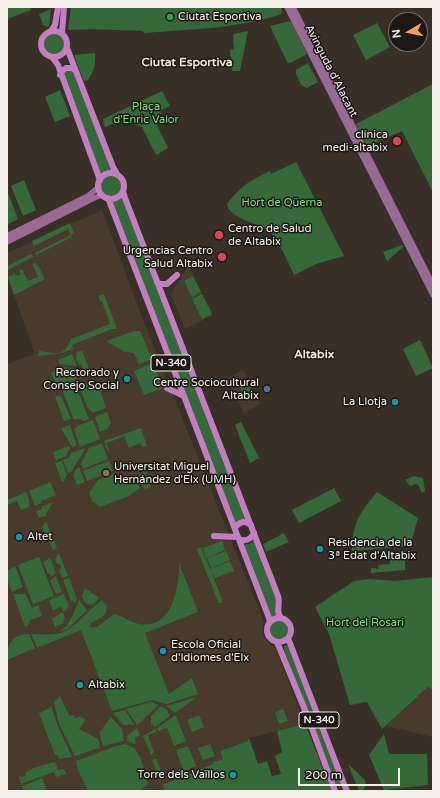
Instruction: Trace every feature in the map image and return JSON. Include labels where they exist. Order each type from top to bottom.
[{"type":"highway","points":[[58,7],[55,25],[51,30],[43,35],[40,45],[45,54],[52,57],[56,62],[100,180]]},
{"type":"highway","name":"N-340","points":[[64,7],[62,33],[67,39],[67,48],[113,168],[123,181],[124,198],[278,596],[280,602],[278,611],[281,618],[287,621],[290,625],[291,631],[288,638],[348,791]]},
{"type":"highway","points":[[51,30],[56,30],[62,33]]},
{"type":"highway","points":[[52,57],[61,55],[67,48]]},
{"type":"highway","points":[[60,75],[66,68],[72,68],[75,70]]},
{"type":"highway","points":[[98,187],[100,180],[104,176],[109,173],[117,174]]},
{"type":"highway","name":"N-340","points":[[98,187],[105,197],[235,528],[268,615],[270,622],[267,628],[268,634],[277,642],[335,791]]},
{"type":"highway","points":[[105,197],[115,198],[123,191]]},
{"type":"highway","points":[[157,282],[167,284],[177,275]]},
{"type":"highway","points":[[167,388],[184,396]]},
{"type":"highway","points":[[235,528],[240,522],[251,524]]},
{"type":"highway","points":[[214,536],[238,538],[243,541],[251,538],[254,533]]},
{"type":"highway","points":[[270,622],[281,618]]},
{"type":"highway","points":[[277,642],[288,638]]},
{"type":"main road","name":"Avinguda d'Alacant","points":[[287,7],[433,295]]},
{"type":"main road","name":"Avinguda d'Alacant","points":[[293,7],[433,285]]},
{"type":"main road","points":[[7,236],[88,196],[98,187]]},
{"type":"main road","points":[[7,242],[96,197],[105,197]]},
{"type":"shaded area","name":"Universitat Miguel Hernández d'Elx (UMH)","points":[[102,210],[143,320],[264,622],[263,635],[269,643],[275,647],[305,724],[249,738],[248,741],[220,751],[223,759],[162,785],[165,791],[7,791],[7,364],[35,354],[7,275],[7,253]]},
{"type":"shaded area","points":[[188,266],[213,315],[185,329],[171,294]]},
{"type":"shaded area","points":[[243,370],[260,404],[244,413],[226,379]]},
{"type":"shaded area","points":[[428,687],[433,690],[433,737],[386,726]]},
{"type":"green space","points":[[7,7],[30,7],[31,10],[7,19]]},
{"type":"green space","name":"Ciutat Esportiva","points":[[71,7],[281,7],[282,10],[281,14],[248,23],[213,28],[145,33],[142,31],[93,29],[68,30]]},
{"type":"green space","points":[[51,9],[49,26],[47,27],[43,25],[39,14]]},
{"type":"green space","points":[[291,21],[307,54],[290,63],[287,62],[270,26]]},
{"type":"green space","points":[[377,23],[388,43],[388,48],[366,60],[353,35]]},
{"type":"green space","points":[[248,31],[240,71],[232,71],[230,50],[234,49],[233,34]]},
{"type":"green space","points":[[50,34],[58,34],[64,40],[64,48],[58,54],[50,54],[44,48],[44,40]]},
{"type":"green space","points":[[95,53],[95,64],[93,70],[88,80],[84,81],[74,55]]},
{"type":"green space","points":[[308,63],[318,82],[307,88],[301,85],[296,74],[296,70]]},
{"type":"green space","points":[[69,68],[74,71],[113,170],[106,171],[101,175],[62,75]]},
{"type":"green space","points":[[433,84],[433,192],[402,131],[367,146],[356,124]]},
{"type":"green space","points":[[60,90],[70,116],[55,122],[45,97]]},
{"type":"green space","name":"Plaça d'Enric Valor","points":[[162,91],[170,106],[161,110],[160,119],[157,125],[168,148],[156,155],[142,127],[130,123],[125,118],[105,127],[103,119]]},
{"type":"green space","name":"Hort de Qüerna","points":[[296,162],[344,256],[316,264],[294,275],[274,236],[265,229],[233,213],[227,204],[241,188],[251,181],[270,171],[271,174]]},
{"type":"green space","points":[[111,176],[118,179],[121,186],[118,193],[111,196],[104,193],[101,186],[104,179]]},
{"type":"green space","points":[[24,180],[36,210],[23,216],[11,186]]},
{"type":"green space","points":[[7,190],[18,219],[7,225]]},
{"type":"green space","points":[[122,197],[247,518],[235,523],[110,204]]},
{"type":"green space","points":[[70,223],[74,233],[71,235],[68,229],[34,246],[32,241]]},
{"type":"green space","points":[[71,235],[72,237],[36,255],[35,253]]},
{"type":"green space","points":[[402,245],[403,247],[387,261],[383,252]]},
{"type":"green space","points":[[31,254],[33,257],[8,270],[7,266]]},
{"type":"green space","points":[[36,263],[45,279],[14,295],[8,277],[15,273],[16,276],[21,274],[19,271],[22,269],[28,281],[38,277],[32,264]]},
{"type":"green space","points":[[193,276],[201,292],[192,297],[184,281]]},
{"type":"green space","points":[[104,294],[117,329],[112,329],[72,345],[73,349],[62,353],[38,356],[39,351],[55,353],[63,352],[71,339],[110,324],[102,301],[100,301],[98,296]]},
{"type":"green space","points":[[202,294],[212,314],[202,319],[192,299]]},
{"type":"green space","points":[[134,331],[140,331],[152,359],[139,364],[134,353],[125,352],[106,341]]},
{"type":"green space","points":[[420,340],[433,368],[416,376],[403,349]]},
{"type":"green space","points":[[82,351],[92,376],[87,378],[81,364],[79,365],[76,359],[77,352]]},
{"type":"green space","points":[[72,354],[77,366],[60,364],[58,360]]},
{"type":"green space","points":[[153,363],[163,388],[144,395],[134,371]]},
{"type":"green space","points":[[65,367],[80,369],[83,378],[78,378],[70,382],[70,384],[58,388],[51,373]]},
{"type":"green space","points":[[94,380],[96,391],[100,389],[106,408],[93,413],[88,408],[80,388],[81,385]]},
{"type":"green space","points":[[247,382],[254,396],[247,400],[239,386]]},
{"type":"green space","points":[[75,384],[89,419],[84,421],[79,419],[74,420],[62,390]]},
{"type":"green space","points":[[60,396],[71,419],[64,421],[55,397]]},
{"type":"green space","points":[[107,412],[111,423],[107,429],[100,432],[95,417]]},
{"type":"green space","points":[[93,420],[100,439],[80,447],[74,430],[77,426]]},
{"type":"green space","points":[[241,422],[259,458],[250,463],[235,425]]},
{"type":"green space","points":[[70,425],[77,446],[72,447],[61,428]]},
{"type":"green space","points":[[141,428],[147,446],[142,447],[140,443],[129,448],[124,436],[107,443],[108,452],[104,441]]},
{"type":"green space","points":[[102,443],[108,459],[83,469],[81,463],[89,448]]},
{"type":"green space","points":[[69,446],[70,448],[66,456],[56,460],[53,452]]},
{"type":"green space","points":[[86,448],[71,472],[68,473],[63,460],[69,458],[71,453]]},
{"type":"green space","points":[[62,461],[67,475],[63,482],[55,463]]},
{"type":"green space","points":[[109,461],[113,471],[87,481],[83,471]]},
{"type":"green space","points":[[79,467],[85,482],[77,485],[73,475]]},
{"type":"green space","points":[[145,471],[151,487],[146,489],[143,487],[139,474]]},
{"type":"green space","points":[[114,474],[118,481],[132,476],[133,479],[138,482],[140,488],[129,496],[100,507],[92,501],[89,493],[98,480]]},
{"type":"green space","points":[[414,476],[423,478],[425,491],[422,493],[418,485],[415,484],[410,486],[405,480]]},
{"type":"green space","points":[[50,482],[56,495],[41,501],[41,503],[35,506],[29,491]]},
{"type":"green space","points":[[334,488],[341,501],[299,523],[292,510]]},
{"type":"green space","points":[[26,492],[29,500],[29,507],[21,510],[17,501],[7,505],[7,500]]},
{"type":"green space","points":[[377,492],[418,518],[410,546],[352,551],[354,532],[358,518]]},
{"type":"green space","points":[[53,502],[45,516],[39,518],[36,511]]},
{"type":"green space","points":[[46,521],[57,548],[53,550],[49,541],[52,539],[50,533],[45,534],[42,527]]},
{"type":"green space","points":[[284,533],[289,542],[266,552],[263,544]]},
{"type":"green space","points":[[255,539],[278,600],[277,616],[271,617],[243,545],[251,543]]},
{"type":"green space","points":[[222,541],[225,550],[206,558],[203,548]]},
{"type":"green space","points":[[201,547],[210,569],[230,561],[234,571],[215,578],[211,571],[223,602],[219,604],[197,549]]},
{"type":"green space","points":[[226,551],[230,560],[211,568],[207,558]]},
{"type":"green space","points":[[405,551],[405,570],[371,573],[371,568],[379,569],[378,565],[390,564],[391,553]]},
{"type":"green space","points":[[59,553],[68,576],[62,578],[59,570],[61,568],[60,564],[57,564],[55,559]]},
{"type":"green space","points":[[39,557],[54,596],[33,604],[18,565]]},
{"type":"green space","points":[[50,558],[56,573],[51,577],[50,574],[48,574],[43,562]]},
{"type":"green space","points":[[179,563],[198,612],[145,633],[169,694],[192,678],[198,694],[167,704],[152,700],[112,711],[81,630],[37,648],[31,634],[56,634],[67,631],[102,600],[107,606],[106,613],[100,619],[91,623],[90,627],[97,627],[114,614],[139,624],[150,624],[160,620],[167,614],[172,605],[178,584]]},
{"type":"green space","points":[[15,566],[23,587],[12,592],[7,579],[7,571]]},
{"type":"green space","points":[[56,576],[62,592],[56,594],[50,581]]},
{"type":"green space","name":"Hort del Rosari","points":[[433,577],[433,690],[428,687],[382,729],[367,702],[350,705],[329,634],[315,607],[354,581],[370,579],[395,581]]},
{"type":"green space","points":[[69,578],[77,599],[76,603],[71,601],[63,580]]},
{"type":"green space","points":[[85,588],[99,598],[94,604],[87,604],[83,600],[82,595]]},
{"type":"green space","points":[[25,593],[32,608],[38,605],[42,616],[30,620],[25,627],[13,594]]},
{"type":"green space","points":[[64,594],[69,607],[65,611],[63,611],[61,607],[53,610],[49,601]]},
{"type":"green space","points":[[79,600],[87,610],[68,629],[59,632],[69,622]]},
{"type":"green space","points":[[63,612],[65,619],[63,620],[64,623],[55,627],[52,619]]},
{"type":"green space","points":[[279,621],[283,622],[287,626],[287,634],[283,638],[279,639],[275,638],[271,634],[270,630],[271,626],[275,622]]},
{"type":"green space","points":[[29,634],[35,648],[7,660],[10,643],[16,637]]},
{"type":"green space","points":[[284,646],[288,646],[341,783],[340,787],[336,785],[284,650]]},
{"type":"green space","points":[[60,696],[70,716],[73,715],[75,718],[79,717],[86,719],[79,729],[98,739],[100,746],[99,748],[75,756],[59,724],[54,702]]},
{"type":"green space","points":[[193,698],[194,699],[175,713],[166,706]]},
{"type":"green space","points":[[151,702],[159,705],[137,725],[126,709]]},
{"type":"green space","points":[[51,706],[72,757],[60,759],[56,754],[55,755],[39,713]]},
{"type":"green space","points":[[161,706],[167,710],[170,716],[155,727],[151,724],[151,716]]},
{"type":"green space","points":[[283,709],[288,721],[279,724],[275,713]]},
{"type":"green space","points":[[125,710],[134,725],[123,725],[113,713]]},
{"type":"green space","points":[[199,715],[204,727],[192,732],[187,720]]},
{"type":"green space","points":[[176,716],[186,741],[174,746],[167,728],[158,731],[157,728]]},
{"type":"green space","points":[[111,717],[122,729],[124,741],[103,746],[99,733]]},
{"type":"green space","points":[[305,724],[332,791],[165,791],[162,785],[223,759],[220,751],[248,741],[249,738],[258,764],[267,761],[272,776],[281,774],[275,756],[282,752],[277,731]]},
{"type":"green space","points":[[137,728],[140,735],[135,738],[136,744],[127,741],[127,736]]},
{"type":"green space","points":[[155,729],[157,732],[148,735],[154,753],[151,755],[143,736]]},
{"type":"green space","points":[[384,734],[389,754],[427,754],[428,785],[384,790],[369,755]]},
{"type":"green space","points":[[125,744],[134,748],[139,755],[145,770],[148,784],[139,791],[88,791],[78,770],[76,761]]},
{"type":"green space","points":[[210,744],[215,756],[203,760],[198,748]]},
{"type":"green space","points":[[188,746],[196,766],[175,774],[174,772],[183,769],[176,750]]},
{"type":"green space","points":[[156,758],[163,776],[172,773],[173,775],[160,780],[152,760]]},
{"type":"green space","points":[[55,762],[58,770],[64,769],[66,774],[56,777],[54,772],[21,784],[19,777],[26,776],[25,773],[35,767]]},
{"type":"green space","points":[[348,764],[365,780],[366,786],[362,791],[359,791]]},
{"type":"green space","points":[[42,778],[46,789],[40,791],[24,791],[22,786]]},
{"type":"place","name":"Ciutat Esportiva","points":[[170,17]]},
{"type":"place","name":"clínica medi-altabix","points":[[397,141]]},
{"type":"place","name":"Centro de Salud de Altabix","points":[[219,235]]},
{"type":"place","name":"Urgencias Centro Salud Altabix","points":[[222,257]]},
{"type":"place","name":"Rectorado y Consejo Social","points":[[127,379]]},
{"type":"place","name":"Centre Sociocultural Altabix","points":[[267,389]]},
{"type":"place","name":"La Llotja","points":[[395,402]]},
{"type":"place","name":"Universitat Miguel Hernández d'Elx (UMH)","points":[[106,473]]},
{"type":"place","name":"Altet","points":[[19,537]]},
{"type":"place","name":"Residencia de la 3ª Edat d'Altabix","points":[[320,549]]},
{"type":"place","name":"Escola Oficial d'Idiomes d'Elx","points":[[163,651]]},
{"type":"place","name":"Altabix","points":[[80,685]]},
{"type":"place","name":"Torre dels Vaïllos","points":[[233,775]]},
{"type":"district","name":"Ciutat Esportiva","points":[[187,63]]},
{"type":"district","name":"Altabix","points":[[314,355]]}]
